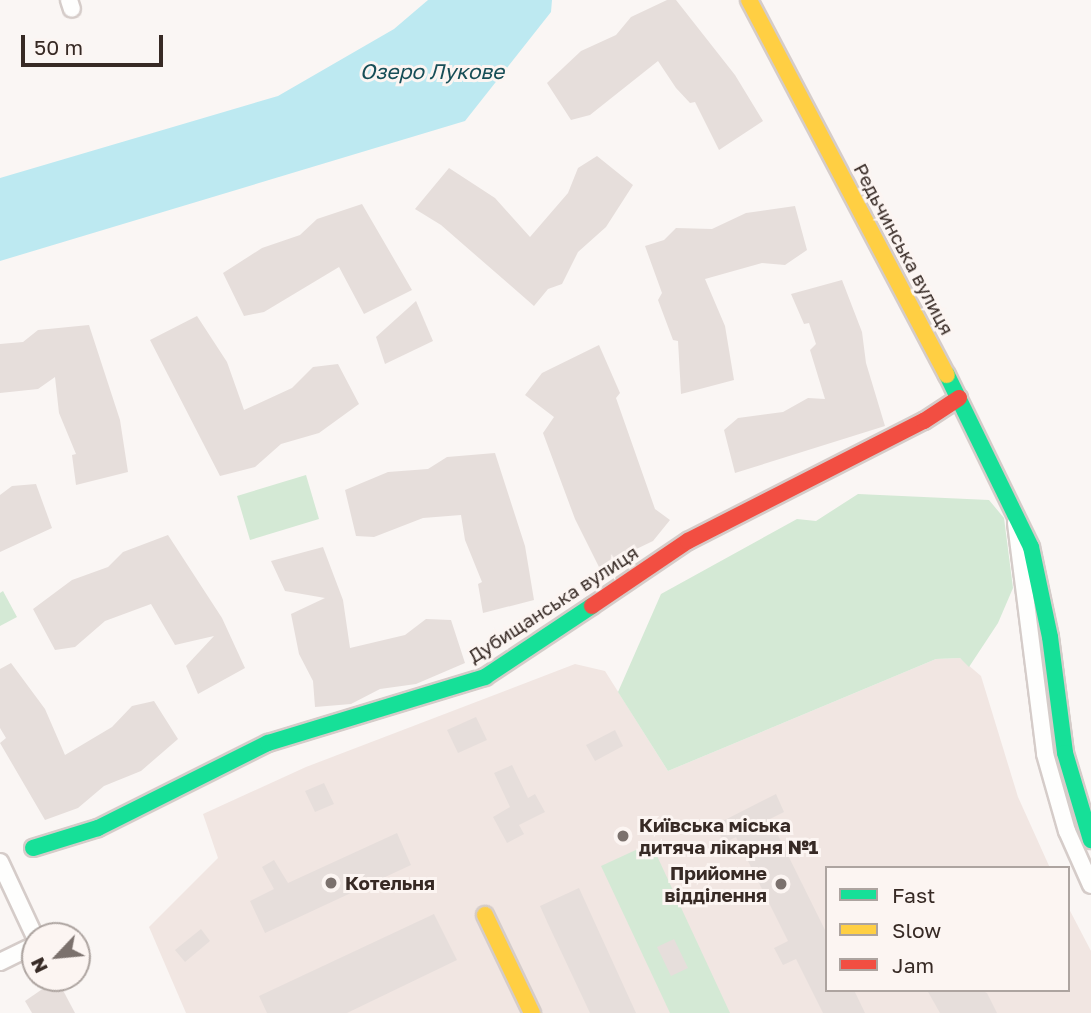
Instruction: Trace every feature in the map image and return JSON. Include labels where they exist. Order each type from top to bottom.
[{"type":"street","name":"Редьчинська вулиця","points":[[749,0],[959,398],[1037,562],[1065,753],[1091,840]]},
{"type":"street","name":"Дубищанська вулиця","points":[[33,848],[99,828],[268,743],[485,677],[688,541],[924,421],[959,398]]},
{"type":"street","name":"Редьчинська вулиця","points":[[1016,522],[1045,754],[1067,831],[1091,885]]},
{"type":"street","points":[[0,862],[28,922]]},
{"type":"street","points":[[485,915],[532,1013]]},
{"type":"street","points":[[0,962],[21,952]]},
{"type":"shaded area","name":"Київська міська дитяча лікарня №1","points":[[960,658],[981,676],[1018,797],[1049,866],[825,866],[825,992],[1070,992],[1070,911],[1091,951],[1091,1013],[186,1013],[149,927],[218,858],[203,814],[306,767],[575,664],[605,671],[668,771],[936,659]]},
{"type":"green space","points":[[306,475],[319,519],[250,540],[237,496]]},
{"type":"green space","points":[[858,494],[989,500],[1004,518],[1013,588],[998,623],[969,667],[960,658],[936,659],[668,771],[618,692],[661,594],[797,519],[816,521]]},
{"type":"green space","points":[[3,591],[17,617],[0,626],[0,593]]},
{"type":"green space","points":[[651,843],[730,1013],[670,1013],[601,866]]},
{"type":"water","name":"Озеро Лукове","points":[[428,0],[552,0],[551,12],[465,121],[0,261],[0,178],[278,96],[394,29]]},
{"type":"building","points":[[667,0],[676,0],[735,75],[763,121],[719,150],[695,102],[690,103],[676,88],[658,61],[590,115],[571,120],[547,83],[581,51],[616,35],[631,17]]},
{"type":"building","points":[[597,156],[633,185],[606,227],[578,252],[562,284],[548,289],[534,306],[441,225],[415,209],[449,168],[495,198],[530,237],[568,193],[578,168]]},
{"type":"building","points":[[362,204],[412,290],[364,314],[339,267],[264,312],[244,316],[223,273],[262,248],[300,235],[317,219]]},
{"type":"building","points":[[795,206],[807,250],[785,265],[762,263],[705,279],[725,326],[734,380],[681,394],[678,341],[673,340],[658,300],[662,293],[645,246],[664,240],[676,228],[712,229],[746,213]]},
{"type":"building","points":[[842,280],[862,332],[866,363],[885,426],[735,473],[724,430],[738,418],[783,412],[808,398],[825,399],[810,350],[816,344],[809,323],[804,324],[791,294]]},
{"type":"building","points":[[416,301],[433,341],[385,364],[376,337]]},
{"type":"building","points":[[197,316],[227,362],[244,410],[292,388],[313,367],[338,364],[359,404],[319,433],[281,444],[255,467],[220,476],[150,340]]},
{"type":"building","points":[[89,325],[120,420],[128,472],[76,485],[72,455],[76,454],[59,413],[55,377],[38,389],[0,393],[0,344],[23,342],[38,330]]},
{"type":"building","points":[[599,345],[620,393],[616,398],[655,509],[670,520],[653,541],[599,567],[575,519],[543,433],[554,417],[525,395],[542,373]]},
{"type":"building","points":[[495,453],[525,546],[534,600],[483,613],[478,584],[482,582],[465,540],[461,515],[423,518],[374,537],[356,536],[345,490],[388,472],[428,469],[447,457]]},
{"type":"building","points":[[36,484],[52,528],[0,552],[0,495],[12,486]]},
{"type":"building","points":[[168,535],[222,618],[245,668],[198,694],[186,666],[214,636],[175,645],[151,604],[105,621],[75,647],[55,650],[33,609],[72,580],[108,567],[123,552]]},
{"type":"building","points":[[323,547],[343,600],[350,648],[405,635],[426,619],[451,620],[465,663],[416,684],[380,689],[351,704],[315,707],[313,681],[299,654],[291,614],[325,598],[285,591],[271,561]]},
{"type":"building","points":[[11,663],[45,709],[65,755],[112,727],[132,706],[154,701],[178,739],[141,771],[104,786],[78,808],[45,820],[0,743],[6,738],[0,728],[0,669]]},
{"type":"building","points":[[476,717],[487,740],[458,753],[447,730]]},
{"type":"building","points":[[615,730],[623,746],[595,761],[586,745]]},
{"type":"building","points":[[512,765],[528,798],[535,794],[545,812],[519,825],[524,834],[507,843],[493,817],[510,807],[494,773]]},
{"type":"building","points":[[324,783],[334,804],[315,812],[305,791]]},
{"type":"building","name":"Прийомне відділення","points":[[776,794],[784,812],[770,819],[825,930],[825,992],[855,992],[865,1013],[823,1013],[796,959],[783,965],[774,948],[788,941],[736,837],[724,843],[715,825]]},
{"type":"building","name":"Котельня","points":[[397,833],[411,865],[265,933],[250,901],[274,889],[262,867],[274,860],[288,883]]},
{"type":"building","points":[[579,888],[636,1013],[590,1013],[549,926],[540,906]]},
{"type":"building","points":[[434,914],[457,960],[347,1013],[267,1013],[259,996]]},
{"type":"building","points":[[201,929],[210,941],[185,962],[175,950]]},
{"type":"building","points":[[674,939],[688,968],[671,976],[657,947]]},
{"type":"building","points":[[38,992],[64,992],[75,1013],[32,1013],[25,1001]]},
{"type":"building","points":[[928,992],[985,992],[997,1013],[940,1013]]},
{"type":"traffic: fast","points":[[947,375],[1031,547],[1050,637],[1065,753],[1091,840]]},
{"type":"traffic: fast","points":[[33,848],[98,828],[268,743],[485,677],[592,606]]},
{"type":"traffic: slow","points":[[749,0],[947,375]]},
{"type":"traffic: slow","points":[[485,915],[532,1013]]},
{"type":"traffic: jam","points":[[592,606],[688,541],[924,421],[959,398]]},
{"type":"place","name":"Київська міська дитяча лікарня №1","points":[[623,836]]},
{"type":"place","name":"Котельня","points":[[331,883]]},
{"type":"place","name":"Прийомне відділення","points":[[781,884]]}]
